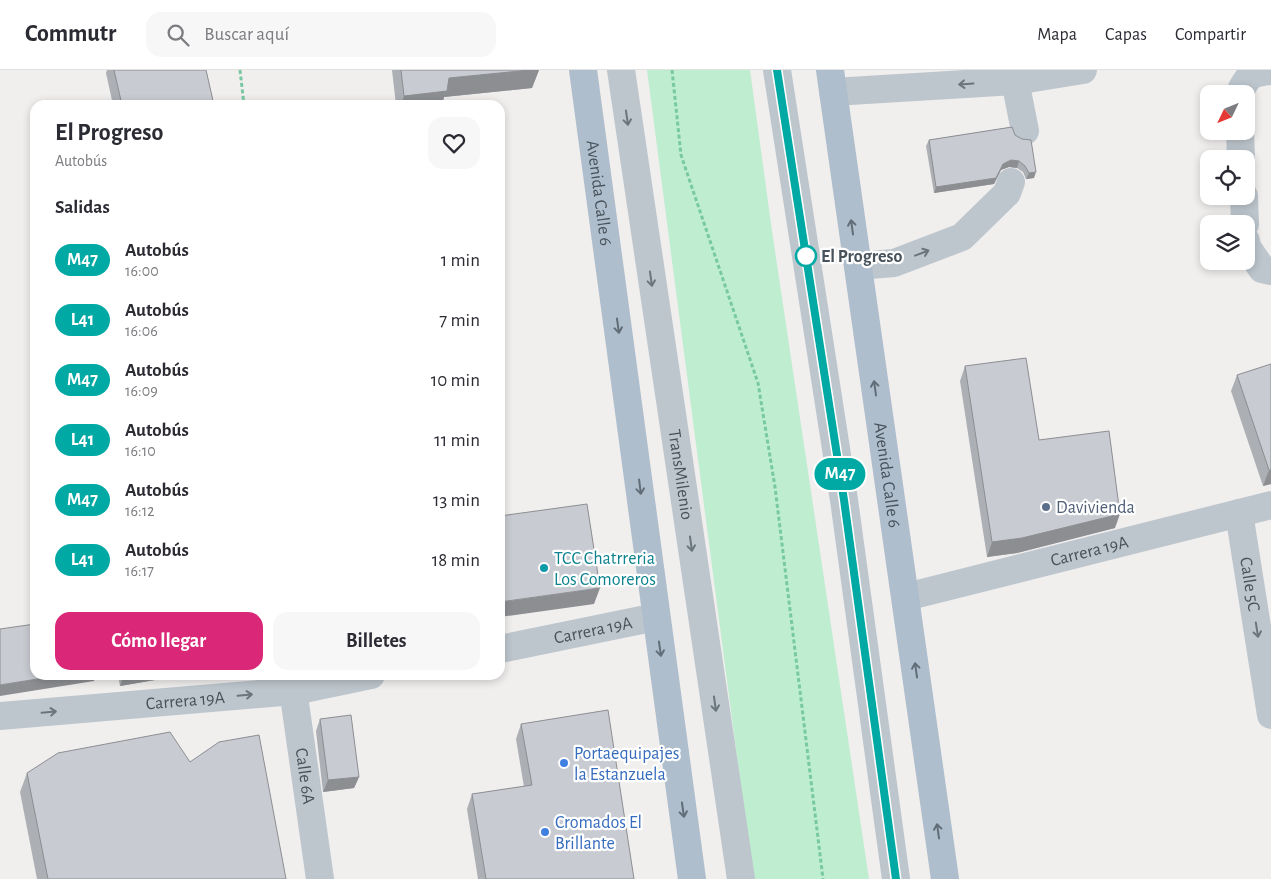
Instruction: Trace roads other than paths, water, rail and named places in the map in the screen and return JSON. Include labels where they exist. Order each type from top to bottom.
[{"type":"main road","name":"Avenida Calle 6","points":[[583,70],[692,879]]},
{"type":"main road","name":"Avenida Calle 6","points":[[832,81],[945,879]]},
{"type":"street","name":"TransMilenio","points":[[621,70],[741,879]]},
{"type":"street","points":[[777,70],[844,500],[896,879]]},
{"type":"street","points":[[832,81],[1014,76],[1083,70]]},
{"type":"street","points":[[1243,85],[1247,78],[1259,72],[1271,71]]},
{"type":"street","points":[[1014,76],[1025,131]]},
{"type":"street","points":[[858,266],[894,263],[962,237],[1007,193],[1011,182]]},
{"type":"street","points":[[1255,259],[1262,269],[1271,271]]},
{"type":"street","name":"Carrera 19A","points":[[906,597],[1271,505]]},
{"type":"street","name":"Calle 5C","points":[[1239,513],[1271,715]]},
{"type":"street","name":"Carrera 19A","points":[[505,648],[656,617]]},
{"type":"street","name":"Carrera 19A","points":[[0,716],[322,680]]},
{"type":"street","name":"Calle 6A","points":[[292,683],[320,879]]},
{"type":"place","name":"El Progreso","points":[[806,256]]},
{"type":"place","name":"Davivienda","points":[[1046,507]]},
{"type":"place","name":"TCC Chatrreria Los Comoreros","points":[[544,568]]},
{"type":"place","name":"Portaequipajes la Estanzuela","points":[[564,763]]},
{"type":"place","name":"Cromados El Brillante","points":[[545,832]]}]
